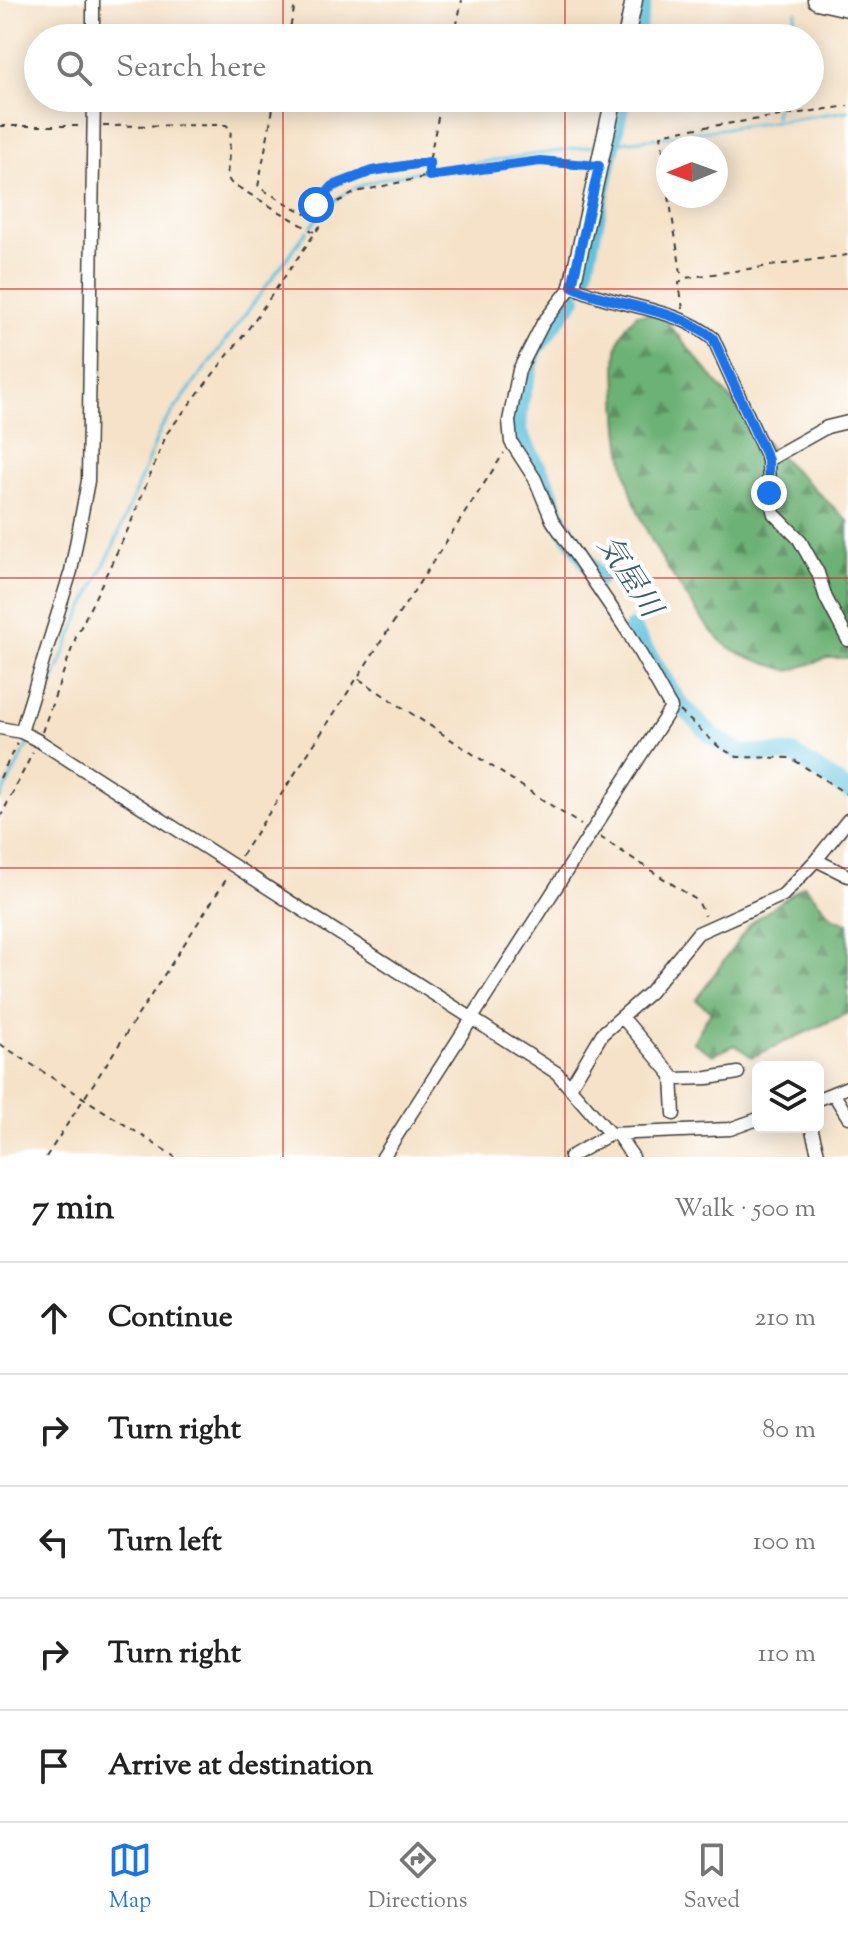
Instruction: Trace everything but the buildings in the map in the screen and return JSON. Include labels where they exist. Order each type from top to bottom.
[{"type":"main road","points":[[817,0],[848,7]]},
{"type":"street","points":[[93,0],[93,24]]},
{"type":"street","points":[[629,24],[634,0]]},
{"type":"street","points":[[21,732],[71,571],[88,481],[94,112]]},
{"type":"street","points":[[383,1157],[671,708],[628,632],[552,520],[535,479],[511,442],[509,421],[519,370],[543,323],[572,286],[611,112]]},
{"type":"street","points":[[572,286],[589,295],[696,324],[713,338],[768,460],[769,493],[774,514],[799,539],[848,640]]},
{"type":"street","points":[[768,460],[827,427],[848,422]]},
{"type":"street","points":[[0,728],[21,732],[39,741],[557,1073],[633,1157]]},
{"type":"street","points":[[571,1086],[602,1034],[650,992],[698,933],[783,895],[848,820]]},
{"type":"street","points":[[816,860],[848,876]]},
{"type":"street","points":[[622,1017],[675,1079],[738,1073]]},
{"type":"street","points":[[672,1076],[674,1114]]},
{"type":"street","points":[[824,1097],[848,1087]]},
{"type":"street","points":[[833,1093],[848,1117]]},
{"type":"street","points":[[570,1157],[614,1134],[730,1129],[752,1121]]},
{"type":"street","points":[[813,1133],[819,1157]]},
{"type":"path","points":[[291,24],[296,0]]},
{"type":"path","points":[[457,24],[462,0]]},
{"type":"path","points":[[824,110],[848,106]]},
{"type":"path","points":[[272,112],[258,187],[306,214],[333,186],[372,171],[429,162]]},
{"type":"path","points":[[429,176],[439,112]]},
{"type":"path","points":[[661,136],[664,133],[807,112]]},
{"type":"path","points":[[0,126],[226,125],[231,129],[227,177],[231,183],[315,233]]},
{"type":"path","points":[[0,818],[39,741],[76,637],[130,525],[167,433],[246,332],[336,203],[356,192],[429,176],[540,161],[599,166]]},
{"type":"path","points":[[671,208],[685,321]]},
{"type":"path","points":[[682,280],[848,255]]},
{"type":"path","points":[[46,1157],[511,442]]},
{"type":"path","points":[[357,678],[698,901],[710,928]]},
{"type":"path","points":[[671,708],[680,711],[719,747],[737,757],[791,758],[848,795]]},
{"type":"path","points":[[0,778],[21,732]]},
{"type":"path","points":[[0,1044],[175,1157]]},
{"type":"green space","points":[[637,314],[660,314],[771,448],[848,521],[848,658],[827,658],[790,671],[740,654],[709,628],[668,569],[634,499],[622,450],[617,350],[623,332]]},
{"type":"green space","points":[[804,885],[833,918],[848,923],[848,1013],[752,1057],[735,1045],[713,1055],[693,1042],[711,1011],[696,1000],[750,924]]},
{"type":"waterway","name":"気屋川","points":[[638,24],[643,0]]},
{"type":"waterway","points":[[794,24],[796,11]]},
{"type":"waterway","points":[[670,136],[848,111]]},
{"type":"waterway","name":"気屋川","points":[[582,282],[619,112]]},
{"type":"waterway","points":[[775,116],[776,112]]},
{"type":"waterway","points":[[622,142],[656,138]]},
{"type":"waterway","points":[[434,169],[594,146]]},
{"type":"waterway","points":[[311,227],[347,192],[374,181],[424,170]]},
{"type":"waterway","points":[[35,726],[161,428],[307,231]]},
{"type":"waterway","name":"気屋川","points":[[573,298],[534,350],[520,401],[518,432],[546,483],[560,521],[598,578]]},
{"type":"waterway","name":"気屋川","points":[[632,629],[678,702],[712,736],[740,753],[793,754],[848,790]]},
{"type":"waterway","points":[[0,799],[28,744]]},
{"type":"route","points":[[316,205],[333,186],[372,171],[429,162],[429,176],[540,161],[599,166],[572,286],[589,295],[696,324],[713,338],[768,460],[769,493]]}]
